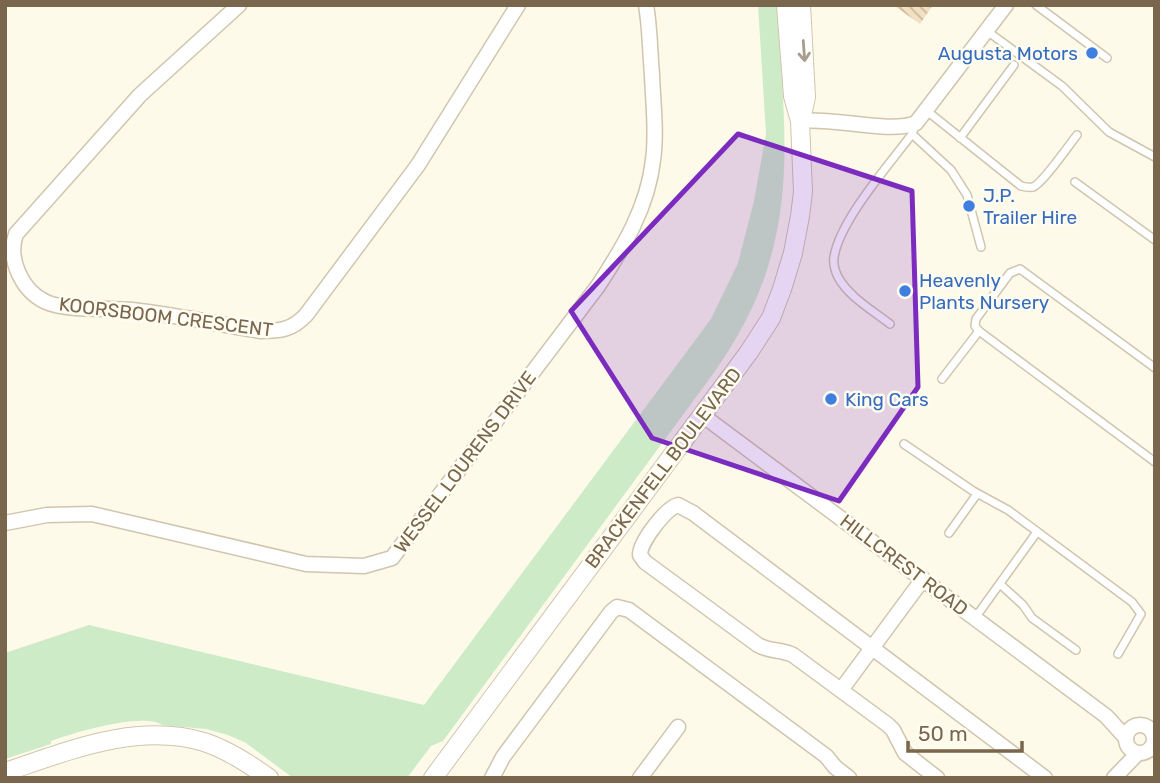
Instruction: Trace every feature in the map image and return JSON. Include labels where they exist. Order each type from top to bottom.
[{"type":"street","name":"KOORSBOOM CRESCENT","points":[[239,5],[140,95],[22,226],[14,240],[11,275],[38,297],[55,305],[134,310],[261,331],[291,328],[306,315],[418,165],[518,5]]},
{"type":"street","name":"WESSEL LOURENS DRIVE","points":[[5,523],[47,515],[92,514],[306,564],[364,566],[392,558],[598,286],[633,227],[645,196],[653,161],[654,123],[646,5]]},
{"type":"street","name":"BRACKENFELL BOULEVARD","points":[[433,778],[749,352],[771,318],[793,253],[801,204],[800,121],[792,86],[786,5]]},
{"type":"street","name":"BRACKENFELL BOULEVARD","points":[[800,121],[806,97],[801,5]]},
{"type":"street","points":[[800,121],[817,119],[914,129],[1006,5]]},
{"type":"street","name":"HILLCREST ROAD","points":[[702,415],[1106,716],[1130,746]]},
{"type":"street","points":[[937,778],[905,753],[888,725],[841,690],[789,652],[769,651],[758,645],[645,562],[640,550],[668,510],[678,505],[682,507],[1045,778]]},
{"type":"street","points":[[841,690],[923,579]]},
{"type":"street","points":[[492,778],[503,757],[617,607],[629,610],[826,756],[849,778]]},
{"type":"street","name":"HILLCREST ROAD","points":[[1106,716],[1145,723]]},
{"type":"street","points":[[1116,774],[1130,746],[1129,730],[1145,723],[1155,739],[1150,751],[1130,746]]},
{"type":"street","points":[[646,776],[678,727]]},
{"type":"street","points":[[5,772],[107,740],[169,737],[202,742],[230,752],[269,778]]},
{"type":"lane","points":[[1036,5],[1107,58]]},
{"type":"lane","points":[[987,31],[1062,86],[1109,132],[1155,157]]},
{"type":"lane","points":[[960,138],[1014,65]]},
{"type":"lane","points":[[927,111],[1021,186],[1027,187],[1041,181],[1077,135]]},
{"type":"lane","points":[[890,324],[853,295],[839,279],[833,258],[850,219],[914,129],[951,170],[967,195],[981,247]]},
{"type":"lane","points":[[1075,182],[1155,240]]},
{"type":"lane","points":[[1155,368],[1020,269],[1010,273],[975,323],[979,331],[1155,462]]},
{"type":"lane","points":[[942,379],[979,331]]},
{"type":"lane","points":[[904,444],[977,494],[1008,510],[1132,601],[1140,611],[1138,622],[1118,654]]},
{"type":"lane","points":[[949,533],[977,494]]},
{"type":"lane","points":[[975,618],[1037,532]]},
{"type":"lane","points":[[1000,584],[1018,600],[1032,618],[1076,650]]},
{"type":"highlighted area","points":[[738,134],[912,191],[918,387],[839,501],[652,438],[571,311]]},
{"type":"green space","points":[[758,5],[777,5],[783,106],[782,196],[775,240],[762,283],[742,328],[713,374],[443,741],[431,746],[407,778],[293,778],[246,743],[228,735],[206,729],[140,721],[75,733],[5,759],[5,653],[89,625],[424,705],[711,319],[738,263],[754,201],[766,134]]},
{"type":"building","points":[[893,5],[933,5],[920,24]]},
{"type":"place","name":"Augusta Motors","points":[[1092,53]]},
{"type":"place","name":"J.P. Trailer Hire","points":[[969,206]]},
{"type":"place","name":"Heavenly Plants Nursery","points":[[905,291]]},
{"type":"place","name":"King Cars","points":[[831,399]]}]
